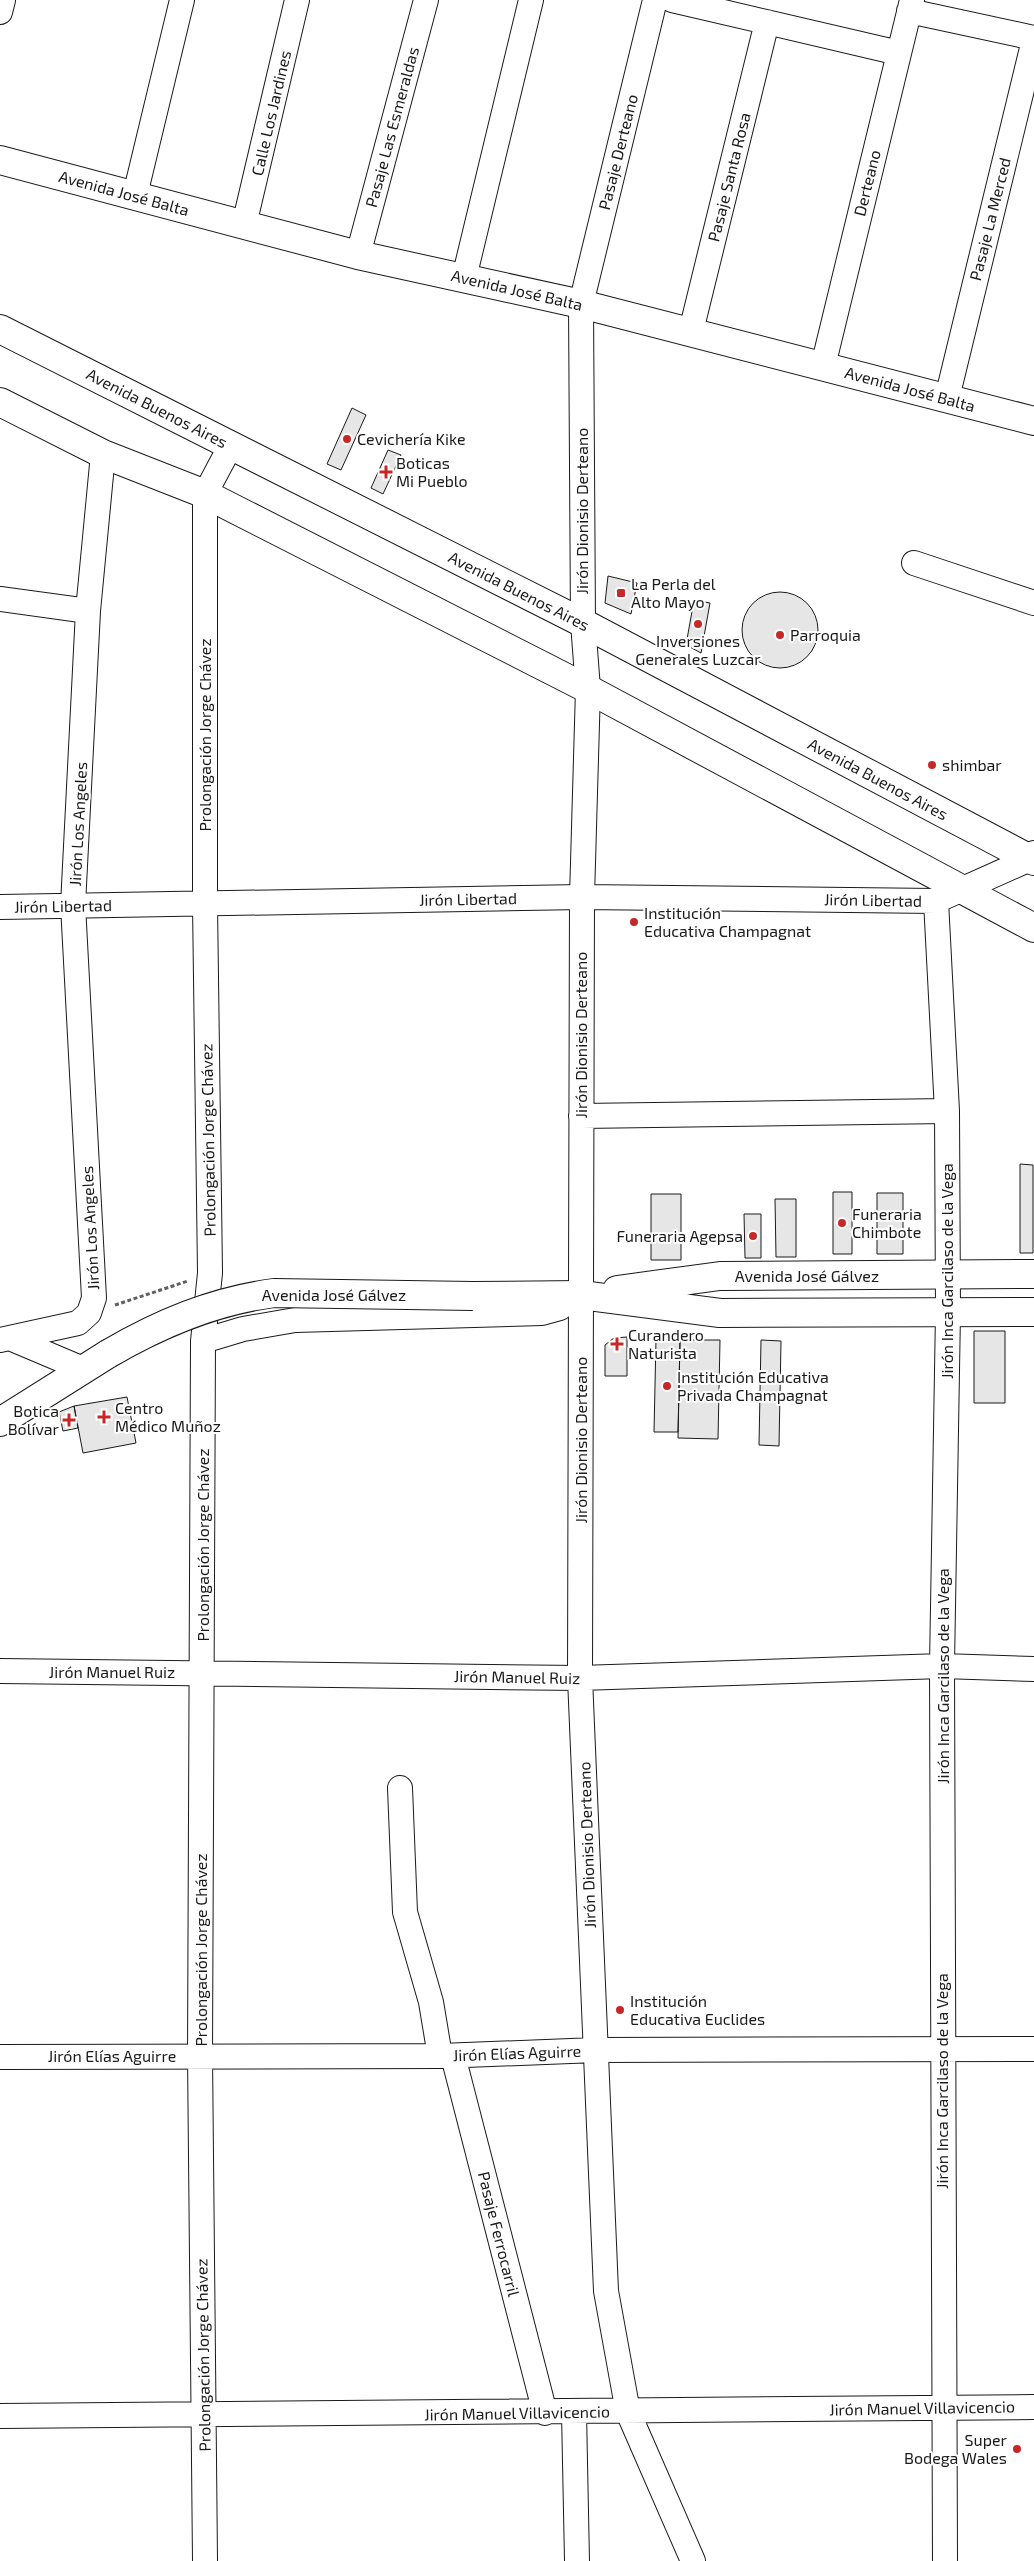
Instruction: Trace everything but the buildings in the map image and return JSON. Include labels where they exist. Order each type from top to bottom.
[{"type":"main road","name":"Avenida José Balta","points":[[0,160],[358,255],[581,304],[691,331],[1034,421]]},
{"type":"main road","name":"Avenida Buenos Aires","points":[[0,329],[583,623],[1033,858]]},
{"type":"main road","points":[[0,402],[103,454],[205,494],[588,689],[961,891],[1034,928]]},
{"type":"main road","name":"Avenida José Gálvez","points":[[0,1422],[108,1354],[166,1323],[218,1304],[244,1297],[274,1293],[473,1296],[576,1295],[720,1276],[1034,1274]]},
{"type":"main road","name":"Avenida José Gálvez","points":[[576,1295],[720,1313],[1034,1312]]},
{"type":"street","points":[[0,12],[3,0]]},
{"type":"street","points":[[135,195],[182,0]]},
{"type":"street","name":"Calle Los Jardines","points":[[244,225],[297,0]]},
{"type":"street","name":"Pasaje Las Esmeraldas","points":[[358,255],[426,0]]},
{"type":"street","points":[[464,278],[531,0]]},
{"type":"street","name":"Pasaje Derteano","points":[[581,304],[655,0]]},
{"type":"street","points":[[672,0],[899,53]]},
{"type":"street","points":[[910,5],[1034,39]]},
{"type":"street","name":"Derteano","points":[[823,366],[910,5]]},
{"type":"street","name":"Pasaje Santa Rosa","points":[[691,331],[767,22]]},
{"type":"street","name":"Pasaje La Merced","points":[[947,398],[1034,39]]},
{"type":"street","name":"Jirón Dionisio Derteano","points":[[581,304],[583,623],[588,689],[582,897],[581,1116],[576,1295],[580,1678],[606,2291],[628,2412],[693,2561]]},
{"type":"street","name":"Prolongación Jorge Chávez","points":[[205,2561],[200,2055],[203,1341],[210,1273],[204,904],[205,494],[231,445]]},
{"type":"street","name":"Jirón Los Angeles","points":[[89,1313],[94,1298],[73,905],[88,611],[103,454]]},
{"type":"street","points":[[914,563],[1034,603]]},
{"type":"street","points":[[0,599],[88,611]]},
{"type":"street","points":[[936,900],[961,891],[1033,858]]},
{"type":"street","name":"Jirón Libertad","points":[[0,907],[582,897],[936,900]]},
{"type":"street","name":"Jirón Inca Garcilaso de la Vega","points":[[936,900],[947,1111],[948,1275],[942,1666],[942,2408],[944,2561]]},
{"type":"street","points":[[581,1116],[947,1111]]},
{"type":"street","points":[[203,1341],[243,1329],[295,1320],[542,1313],[560,1308],[576,1295]]},
{"type":"street","points":[[6,1339],[78,1323],[89,1313]]},
{"type":"street","points":[[6,1339],[83,1369]]},
{"type":"street","name":"Jirón Manuel Ruiz","points":[[0,1671],[580,1678],[942,1666],[1034,1668]]},
{"type":"street","name":"Pasaje Ferrocarril","points":[[400,1788],[405,1912],[447,2056],[545,2413]]},
{"type":"street","name":"Jirón Elías Aguirre","points":[[0,2057],[200,2055],[447,2056],[596,2050],[1034,2049]]},
{"type":"street","name":"Jirón Manuel Villavicencio","points":[[0,2416],[545,2413],[1034,2407]]},
{"type":"street","points":[[574,2412],[576,2561]]},
{"type":"path","points":[[89,1313],[210,1273]]},
{"type":"place","name":"Cevichería Kike","points":[[347,439]]},
{"type":"place","name":"Boticas Mi Pueblo","points":[[386,472]]},
{"type":"place","name":"La Perla del Alto Mayo","points":[[621,593]]},
{"type":"place","name":"Inversiones Generales Luzcar","points":[[698,624]]},
{"type":"place","name":"Parroquia","points":[[780,635]]},
{"type":"place","name":"shimbar","points":[[932,765]]},
{"type":"place","name":"Institución Educativa Champagnat","points":[[634,922]]},
{"type":"place","name":"Funeraria Chimbote","points":[[842,1223]]},
{"type":"place","name":"Funeraria Agepsa","points":[[753,1236]]},
{"type":"place","name":"Curandero Naturista","points":[[617,1344]]},
{"type":"place","name":"Institución Educativa Privada Champagnat","points":[[667,1386]]},
{"type":"place","name":"Centro Médico Muñoz","points":[[104,1417]]},
{"type":"place","name":"Botica Bolívar","points":[[69,1420]]},
{"type":"place","name":"Institución Educativa Euclides","points":[[620,2010]]},
{"type":"place","name":"Super Bodega Wales","points":[[1017,2449]]}]
